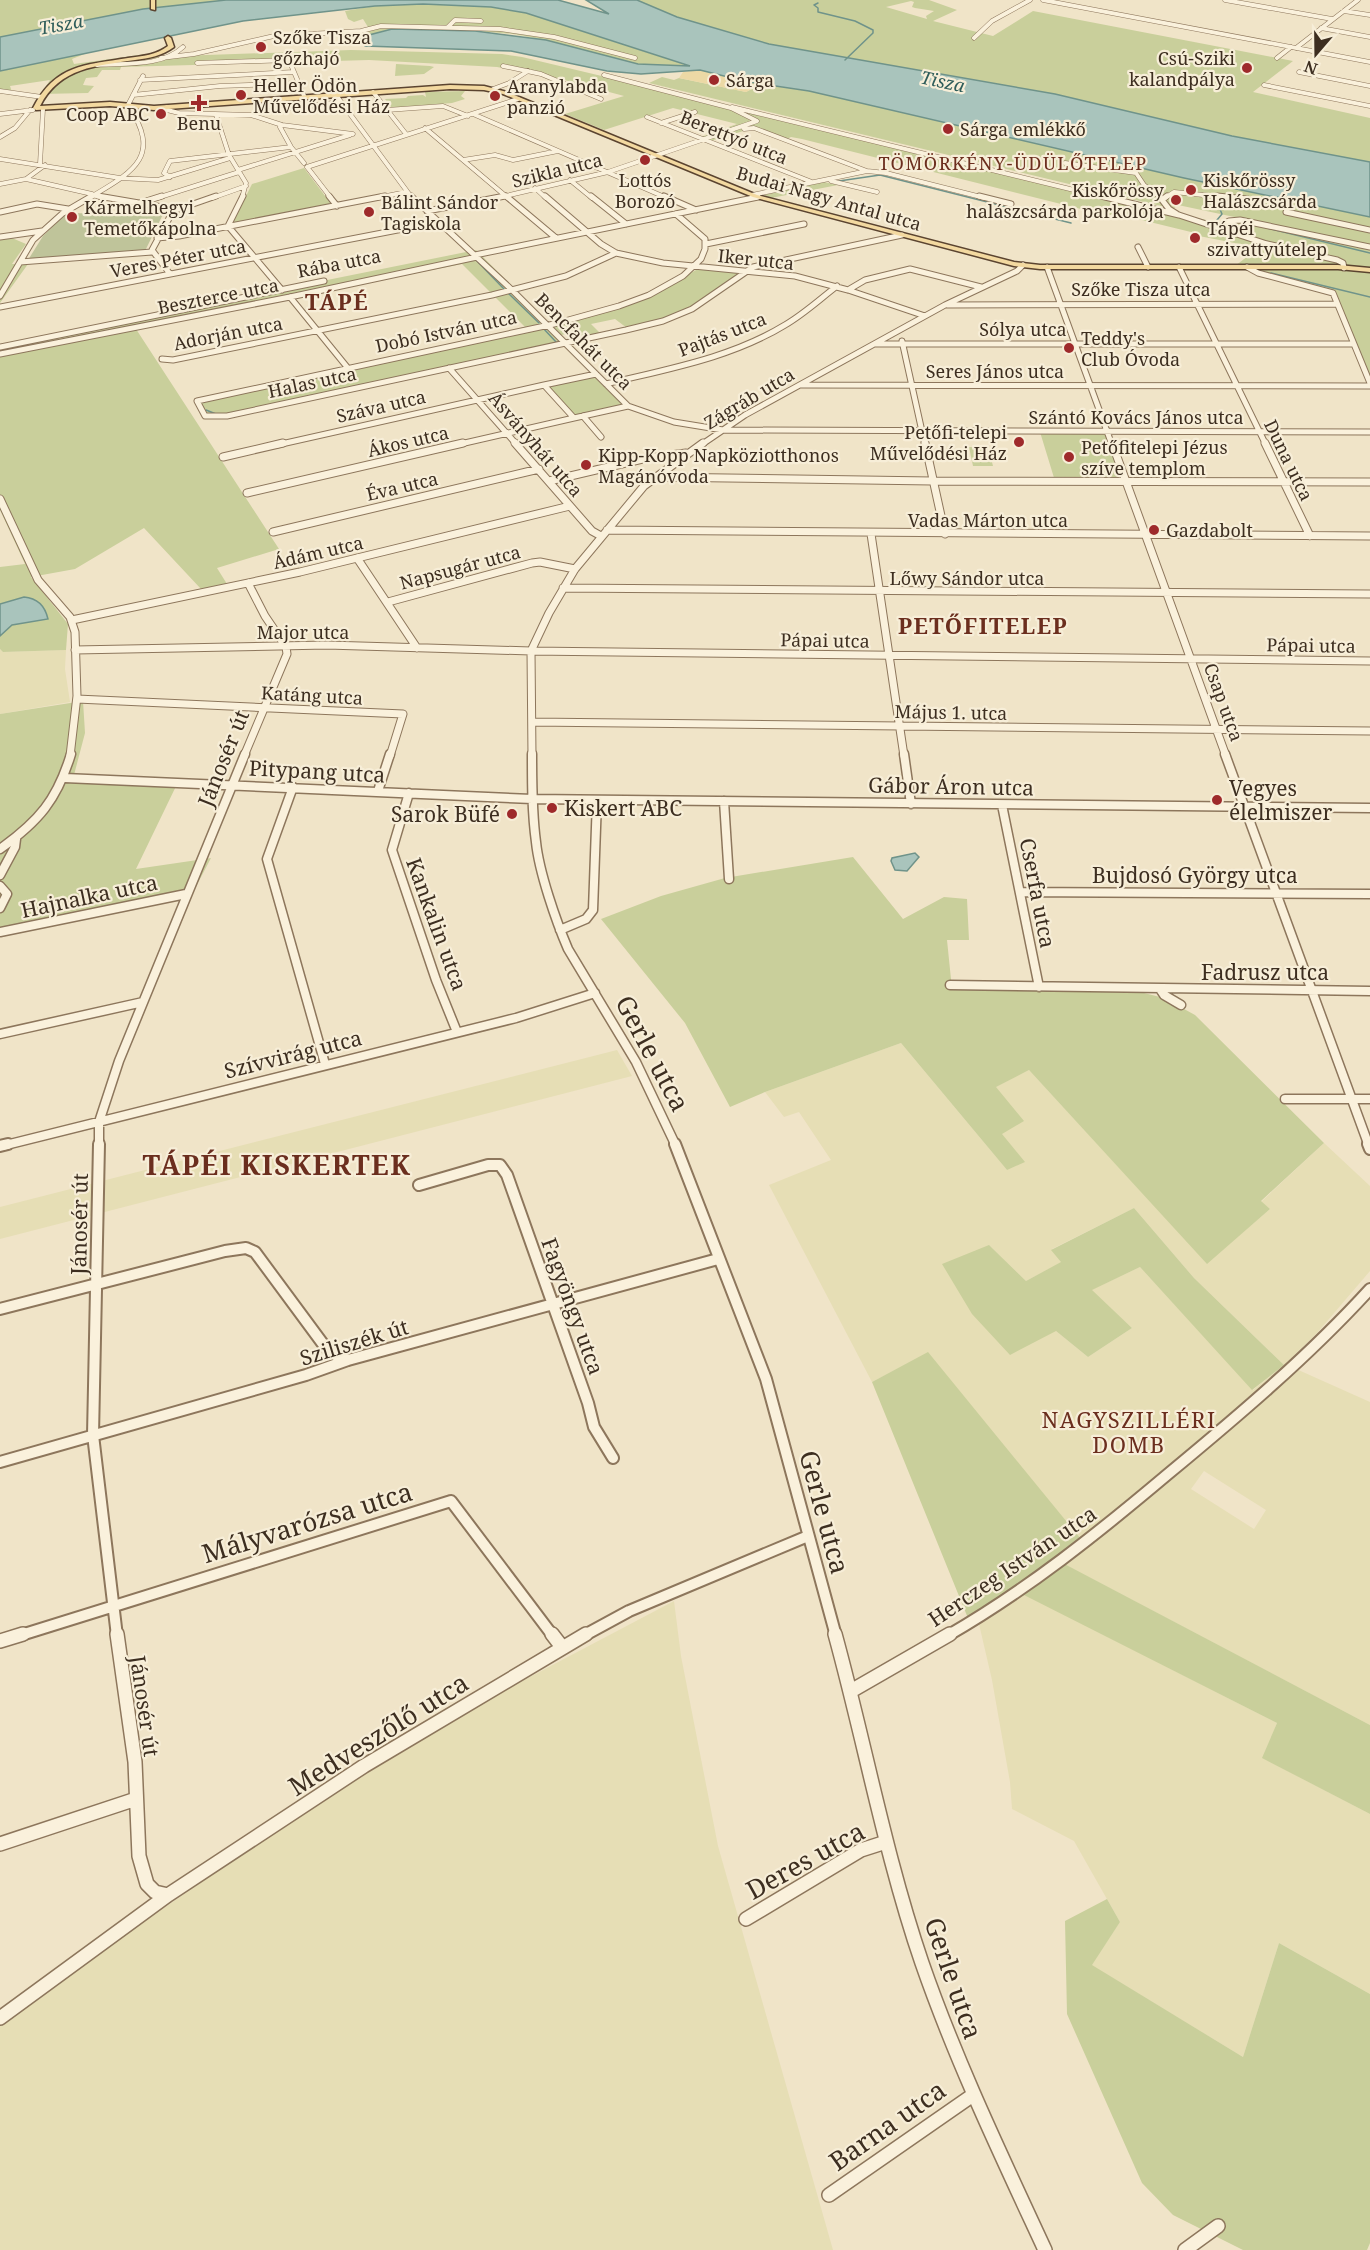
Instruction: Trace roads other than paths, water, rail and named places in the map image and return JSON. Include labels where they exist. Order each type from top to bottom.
[{"type":"main road","points":[[153,0],[153,9]]},
{"type":"main road","points":[[40,109],[42,97],[50,86],[65,73],[163,52],[171,47],[168,38]]},
{"type":"main road","name":"Budai Nagy Antal utca","points":[[40,109],[110,104],[130,107],[167,107],[457,86],[493,89],[755,196],[1023,266],[1370,270]]},
{"type":"street","points":[[974,38],[992,21],[1030,0]]},
{"type":"street","points":[[1043,0],[1370,62]]},
{"type":"street","points":[[1225,0],[1332,19]]},
{"type":"street","points":[[1277,58],[1358,0]]},
{"type":"street","points":[[1344,10],[1370,15]]},
{"type":"street","points":[[448,27],[455,20],[489,22]]},
{"type":"street","points":[[495,23],[513,24]]},
{"type":"street","points":[[97,65],[194,54],[287,34],[361,31],[378,26],[500,29],[538,34],[635,58]]},
{"type":"street","points":[[1321,28],[1370,37]]},
{"type":"street","points":[[161,58],[183,49],[183,46]]},
{"type":"street","points":[[197,63],[290,61],[305,98]]},
{"type":"street","points":[[503,66],[541,74],[601,99]]},
{"type":"street","points":[[493,89],[509,83],[528,71]]},
{"type":"street","points":[[0,296],[26,249],[42,231],[68,209],[120,178],[137,163],[145,148],[144,138],[128,105],[141,78],[294,72]]},
{"type":"street","points":[[1299,72],[1370,86]]},
{"type":"street","points":[[604,75],[1179,215],[1267,244]]},
{"type":"street","points":[[133,95],[220,86],[299,83]]},
{"type":"street","points":[[1264,85],[1370,106]]},
{"type":"street","points":[[0,91],[42,97]]},
{"type":"street","points":[[373,92],[406,134]]},
{"type":"street","name":"Bencfahát utca","points":[[336,95],[406,192],[512,290],[628,406],[655,416],[723,430]]},
{"type":"street","points":[[306,165],[518,99]]},
{"type":"street","points":[[167,107],[174,112],[251,115],[340,102]]},
{"type":"street","points":[[732,108],[740,104]]},
{"type":"street","points":[[387,110],[444,106],[471,115],[696,210]]},
{"type":"street","points":[[714,136],[756,120],[732,108]]},
{"type":"street","points":[[0,114],[40,109],[42,164],[26,179]]},
{"type":"street","points":[[0,137],[15,128],[30,110]]},
{"type":"street","points":[[661,123],[695,112]]},
{"type":"street","points":[[216,115],[230,157],[246,186],[228,226]]},
{"type":"street","points":[[251,115],[282,125],[353,134]]},
{"type":"street","name":"Berettyó utca","points":[[647,117],[812,182]]},
{"type":"street","points":[[282,125],[280,127],[291,147],[337,206]]},
{"type":"street","points":[[425,128],[556,238]]},
{"type":"street","points":[[714,136],[753,128],[867,171],[886,173],[1011,204]]},
{"type":"street","points":[[140,203],[295,152],[363,133]]},
{"type":"street","name":"Szikla utca","points":[[427,211],[506,196],[608,172],[714,136]]},
{"type":"street","points":[[170,177],[164,173],[170,161],[230,157],[291,147]]},
{"type":"street","points":[[464,160],[495,155],[513,160],[558,151]]},
{"type":"street","points":[[0,159],[120,178],[158,180],[230,157]]},
{"type":"street","points":[[1065,163],[1085,169],[1121,169],[1136,173],[1144,185],[1163,199],[1169,209],[1179,215]]},
{"type":"street","points":[[474,254],[696,210],[867,171]]},
{"type":"street","points":[[0,184],[26,179],[91,195],[174,209],[246,186]]},
{"type":"street","points":[[825,179],[878,192]]},
{"type":"street","points":[[570,180],[626,224]]},
{"type":"street","name":"Iker utca","points":[[535,188],[601,244],[616,253],[651,261],[697,267],[795,276],[837,286],[925,316]]},
{"type":"street","points":[[157,238],[406,192]]},
{"type":"street","points":[[1163,199],[1174,192],[1247,199]]},
{"type":"street","points":[[0,212],[40,204],[68,209]]},
{"type":"street","points":[[152,252],[157,238],[174,209]]},
{"type":"street","points":[[1286,212],[1299,212],[1370,230]]},
{"type":"street","points":[[1283,230],[1299,212]]},
{"type":"street","points":[[676,214],[699,233],[706,244]]},
{"type":"street","points":[[1219,227],[1225,222],[1235,220],[1370,247]]},
{"type":"street","name":"Veres Péter utca","points":[[0,307],[439,222]]},
{"type":"street","points":[[706,244],[804,224]]},
{"type":"street","points":[[228,226],[282,290]]},
{"type":"street","points":[[1337,241],[1352,226]]},
{"type":"street","points":[[0,237],[42,231]]},
{"type":"street","points":[[749,270],[902,235]]},
{"type":"street","points":[[1246,238],[1337,260],[1343,263],[1344,268]]},
{"type":"street","points":[[697,267],[706,244]]},
{"type":"street","points":[[1138,247],[1148,267]]},
{"type":"street","points":[[20,262],[152,252]]},
{"type":"street","points":[[152,252],[170,274]]},
{"type":"street","name":"Adorján utca","points":[[162,359],[173,360],[512,290],[566,276],[616,253]]},
{"type":"street","name":"Rába utca","points":[[394,267],[474,254]]},
{"type":"street","name":"Beszterce utca","points":[[0,354],[290,297],[474,254]]},
{"type":"street","name":"Zágráb utca","points":[[532,799],[531,651],[538,634],[575,569],[654,477],[723,430],[800,385],[945,305],[1023,266]]},
{"type":"street","name":"Dobó István utca","points":[[205,416],[197,401],[208,397],[597,313],[643,298],[697,267]]},
{"type":"street","name":"Csap utca","points":[[1047,267],[1370,1149]]},
{"type":"street","name":"Duna utca","points":[[1179,267],[1310,536]]},
{"type":"street","points":[[1249,267],[1258,273],[1333,293],[1370,385]]},
{"type":"street","points":[[848,290],[865,280],[910,269],[981,287]]},
{"type":"street","name":"Halas utca","points":[[205,416],[227,416],[644,326],[678,315],[719,292],[749,270]]},
{"type":"street","name":"Rába utca","points":[[0,347],[327,281]]},
{"type":"street","name":"Pajtás utca","points":[[606,384],[705,359],[754,341],[785,325],[837,286]]},
{"type":"street","points":[[290,297],[347,367]]},
{"type":"street","name":"Szőke Tisza utca","points":[[945,305],[1337,304]]},
{"type":"street","points":[[896,332],[903,344],[920,431],[945,534]]},
{"type":"street","name":"Sólya utca","points":[[872,344],[1353,344]]},
{"type":"street","name":"Ásványhát utca","points":[[449,368],[592,531],[604,533]]},
{"type":"street","name":"Száva utca","points":[[224,457],[596,374]]},
{"type":"street","points":[[544,385],[574,418]]},
{"type":"street","name":"Seres János utca","points":[[800,385],[1370,385]]},
{"type":"street","name":"Ákos utca","points":[[247,493],[628,406]]},
{"type":"street","points":[[583,416],[601,437]]},
{"type":"street","name":"Szántó Kovács János utca","points":[[723,430],[1370,432]]},
{"type":"street","points":[[549,481],[647,458],[688,453]]},
{"type":"street","name":"Éva utca","points":[[273,532],[539,469]]},
{"type":"street","points":[[654,477],[932,481],[1370,482]]},
{"type":"street","points":[[0,499],[38,580],[72,620],[77,699],[76,730],[65,778],[47,809],[16,839],[0,849]]},
{"type":"street","name":"Ádám utca","points":[[72,620],[248,583],[570,506]]},
{"type":"street","name":"Vadas Márton utca","points":[[604,533],[1370,536]]},
{"type":"street","points":[[871,534],[911,804]]},
{"type":"street","points":[[357,558],[417,648]]},
{"type":"street","name":"Napsugár utca","points":[[388,602],[532,563],[540,562],[575,569]]},
{"type":"street","points":[[248,583],[265,616],[286,647]]},
{"type":"street","name":"Lőwy Sándor utca","points":[[563,588],[1370,594]]},
{"type":"street","name":"Major utca","points":[[75,650],[327,645],[531,651]]},
{"type":"street","name":"Jánosér út","points":[[168,1895],[155,1892],[147,1884],[141,1870],[135,1762],[112,1607],[93,1435],[99,1122],[119,1061],[287,654],[286,647]]},
{"type":"street","name":"Pápai utca","points":[[531,651],[1370,661]]},
{"type":"street","name":"Katáng utca","points":[[77,699],[403,714],[378,791]]},
{"type":"street","name":"Május 1. utca","points":[[532,722],[1370,731]]},
{"type":"street","name":"Pitypang utca","points":[[65,778],[532,799]]},
{"type":"street","points":[[293,788],[267,859],[325,1064]]},
{"type":"street","name":"Kankalin utca","points":[[409,793],[392,850],[436,980],[458,1032]]},
{"type":"street","name":"Gábor Áron utca","points":[[532,799],[1370,808]]},
{"type":"street","name":"Gerle utca","points":[[532,799],[536,845],[560,930],[568,949],[636,1062],[657,1104],[678,1151],[766,1379],[851,1690],[886,1842],[922,1962],[972,2095],[1045,2250]]},
{"type":"street","points":[[560,930],[586,919],[593,910],[597,800]]},
{"type":"street","points":[[724,801],[729,879]]},
{"type":"street","name":"Cserfa utca","points":[[1002,805],[1039,987]]},
{"type":"street","points":[[0,875],[15,847],[16,839]]},
{"type":"street","name":"Hajnalka utca","points":[[0,886],[7,894],[0,908]]},
{"type":"street","name":"Bujdosó György utca","points":[[1020,892],[1370,894]]},
{"type":"street","name":"Hajnalka utca","points":[[0,932],[186,894]]},
{"type":"street","name":"Fadrusz utca","points":[[950,985],[1370,991]]},
{"type":"street","name":"Fadrusz utca","points":[[1160,989],[1164,995],[1182,1005]]},
{"type":"street","name":"Szívvirág utca","points":[[0,1146],[516,1018],[595,993]]},
{"type":"street","points":[[0,1034],[143,1002]]},
{"type":"street","points":[[1285,1099],[1370,1099]]},
{"type":"street","name":"Fagyöngy utca","points":[[419,1185],[488,1166],[500,1166],[507,1175],[588,1402],[594,1427],[613,1458]]},
{"type":"street","points":[[0,1309],[96,1283],[246,1248],[255,1252],[323,1344],[335,1355],[348,1360]]},
{"type":"street","name":"Sziliszék út","points":[[0,1462],[306,1375],[348,1360],[718,1258]]},
{"type":"street","name":"Herczeg István utca","points":[[851,1690],[983,1615],[1078,1549],[1235,1419],[1350,1311],[1370,1288]]},
{"type":"street","name":"Mályvarózsa utca","points":[[0,1641],[451,1501],[562,1647]]},
{"type":"street","name":"Medveszőlő utca","points":[[0,2018],[168,1895],[364,1766],[562,1647],[629,1611],[808,1536]]},
{"type":"street","points":[[0,1845],[136,1799]]},
{"type":"street","name":"Deres utca","points":[[746,1919],[861,1850],[886,1842]]},
{"type":"street","name":"Barna utca","points":[[829,2195],[972,2095]]},
{"type":"street","points":[[1185,2250],[1218,2226]]},
{"type":"water","name":"Tisza","points":[[226,0],[558,0],[609,14],[586,0],[637,0],[677,17],[769,44],[1055,94],[1232,136],[1370,162],[1370,217],[1184,178],[809,91],[748,82],[700,70],[641,74],[607,71],[511,51],[365,46],[364,42],[350,41],[392,29],[475,31],[546,40],[638,64],[690,66],[526,13],[491,7],[423,4],[375,6],[243,21],[0,71],[0,37],[143,9]]},
{"type":"water","points":[[24,597],[40,604],[48,619],[12,625],[0,636],[0,604]]},
{"type":"water","points":[[915,853],[919,857],[907,871],[895,870],[892,858]]},
{"type":"waterway","points":[[818,3],[814,5],[818,8],[818,12],[855,21],[873,30],[873,33],[845,60]]},
{"type":"waterway","points":[[839,181],[880,175],[1071,223]]},
{"type":"waterway","points":[[1217,220],[1222,214],[1219,207],[1221,205],[1278,197]]},
{"type":"waterway","points":[[1267,228],[1370,253]]},
{"type":"waterway","points":[[477,261],[504,289]]},
{"type":"waterway","points":[[1271,273],[1370,297]]},
{"type":"waterway","points":[[507,292],[539,323]]},
{"type":"waterway","points":[[543,328],[557,343]]},
{"type":"waterway","points":[[206,410],[216,414]]},
{"type":"place","name":"Szőke Tisza gőzhajó","points":[[261,47]]},
{"type":"place","name":"Csú-Sziki kalandpálya","points":[[1247,68]]},
{"type":"place","name":"Sárga","points":[[714,80]]},
{"type":"place","name":"Heller Ödön Művelődési Ház","points":[[241,95]]},
{"type":"place","name":"Aranylabda panzió","points":[[495,96]]},
{"type":"place","name":"Benu","points":[[199,103]]},
{"type":"place","name":"Coop ABC","points":[[161,114]]},
{"type":"place","name":"Sárga emlékkő","points":[[948,129]]},
{"type":"place","name":"Lottós Borozó","points":[[645,160]]},
{"type":"place","name":"Kiskőrössy Halászcsárda","points":[[1191,190]]},
{"type":"place","name":"Kiskőrössy halászcsárda parkolója","points":[[1176,200]]},
{"type":"place","name":"Bálint Sándor Tagiskola","points":[[369,212]]},
{"type":"place","name":"Kármelhegyi Temetőkápolna","points":[[72,217]]},
{"type":"place","name":"Tápéi szivattyútelep","points":[[1195,238]]},
{"type":"place","name":"Teddy's Club Óvoda","points":[[1069,348]]},
{"type":"place","name":"Petőfi-telepi Művelődési Ház","points":[[1019,442]]},
{"type":"place","name":"Petőfitelepi Jézus szíve templom","points":[[1069,457]]},
{"type":"place","name":"Kipp-Kopp Napköziotthonos Magánóvoda","points":[[586,465]]},
{"type":"place","name":"Gazdabolt","points":[[1154,530]]},
{"type":"place","name":"Vegyes élelmiszer","points":[[1217,800]]},
{"type":"place","name":"Kiskert ABC","points":[[552,808]]},
{"type":"place","name":"Sarok Büfé","points":[[512,814]]},
{"type":"district","name":"TÖMÖRKÉNY-ÜDÜLŐTELEP","points":[[1013,163]]},
{"type":"district","name":"TÁPÉ","points":[[337,301]]},
{"type":"district","name":"PETŐFITELEP","points":[[983,625]]},
{"type":"district","name":"TÁPÉI KISKERTEK","points":[[277,1164]]},
{"type":"district","name":"NAGYSZILLÉRI DOMB","points":[[1129,1432]]}]
